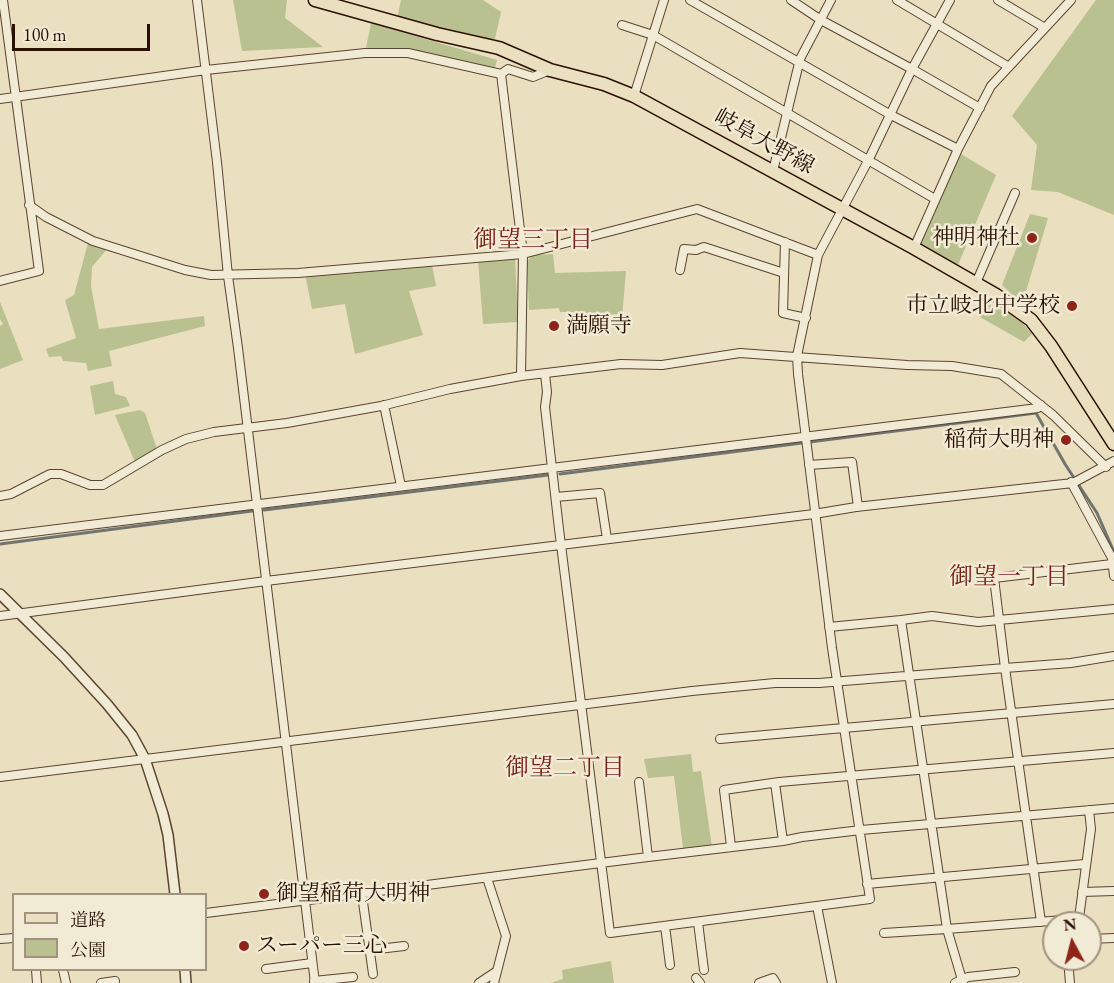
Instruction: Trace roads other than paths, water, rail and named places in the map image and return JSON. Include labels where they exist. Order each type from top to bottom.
[{"type":"main road","name":"岐阜大野線","points":[[315,0],[437,34],[499,48],[550,70],[604,84],[634,96],[914,248],[976,283],[1031,320],[1040,330],[1114,444]]},
{"type":"street","points":[[0,281],[39,272],[3,0]]},
{"type":"street","points":[[197,0],[228,276],[315,982],[353,977]]},
{"type":"street","points":[[634,96],[664,0]]},
{"type":"street","points":[[690,0],[891,115],[958,149]]},
{"type":"street","points":[[792,0],[821,20],[980,108]]},
{"type":"street","points":[[773,171],[799,63],[831,0]]},
{"type":"street","points":[[897,0],[1009,67]]},
{"type":"street","points":[[545,374],[547,392],[545,407],[552,468],[610,933],[870,899],[829,627],[797,356],[818,255],[868,161],[912,69],[950,0]]},
{"type":"street","points":[[998,0],[1045,28]]},
{"type":"street","points":[[914,248],[958,149],[991,86],[1071,0]]},
{"type":"street","points":[[622,25],[653,35],[934,200]]},
{"type":"street","points":[[0,99],[206,70],[365,53],[408,53],[501,74],[508,69],[533,77],[550,70]]},
{"type":"street","points":[[501,74],[523,254],[521,376]]},
{"type":"street","points":[[976,283],[1015,193]]},
{"type":"street","points":[[29,205],[66,228],[93,241],[185,270],[211,275],[298,273],[523,254],[697,209],[818,255]]},
{"type":"street","points":[[785,242],[783,313],[806,318]]},
{"type":"street","points":[[680,270],[684,249],[696,250],[704,247],[784,273]]},
{"type":"street","points":[[0,496],[11,494],[50,474],[61,474],[90,484],[103,485],[162,450],[186,439],[214,432],[248,429],[384,405],[450,389],[521,376],[621,364],[662,364],[740,353],[952,366],[982,369],[1001,374],[1041,405],[1106,466]]},
{"type":"street","points":[[384,405],[401,486]]},
{"type":"street","points":[[0,536],[1038,408],[1041,405]]},
{"type":"street","points":[[809,465],[852,462],[858,507]]},
{"type":"street","points":[[0,616],[266,580],[858,507],[1073,483],[1114,462]]},
{"type":"street","points":[[1071,482],[1112,558],[1114,576]]},
{"type":"street","points":[[556,497],[600,493],[607,539]]},
{"type":"street","points":[[884,933],[1041,922],[994,578],[1113,564]]},
{"type":"street","points":[[0,594],[107,704],[132,735],[145,759],[168,834],[175,893]]},
{"type":"street","points":[[829,627],[932,616],[978,622],[1114,609]]},
{"type":"street","points":[[901,620],[947,929],[960,982],[968,978],[1015,972]]},
{"type":"street","points":[[0,777],[582,704],[775,683],[819,683],[1071,663],[1114,656]]},
{"type":"street","points":[[720,738],[1114,704]]},
{"type":"street","points":[[731,846],[724,790],[852,775],[1114,753]]},
{"type":"street","points":[[639,782],[648,857]]},
{"type":"street","points":[[775,783],[783,841]]},
{"type":"street","points":[[207,914],[861,830],[1114,808]]},
{"type":"street","points":[[1080,911],[1091,829],[1089,810]]},
{"type":"street","points":[[867,884],[1085,864]]},
{"type":"street","points":[[487,878],[506,936],[494,983]]},
{"type":"street","points":[[1082,892],[1114,891]]},
{"type":"street","points":[[362,895],[373,974]]},
{"type":"street","points":[[817,906],[832,983]]},
{"type":"street","points":[[698,922],[704,970]]},
{"type":"street","points":[[665,926],[670,965]]},
{"type":"street","points":[[370,950],[404,946]]},
{"type":"street","points":[[266,969],[312,963]]},
{"type":"street","points":[[479,983],[497,970]]},
{"type":"street","points":[[759,983],[773,978],[777,983]]},
{"type":"street","points":[[101,983],[115,981]]},
{"type":"waterway","points":[[560,474],[1036,413],[1065,464],[1097,513],[1114,552]]},
{"type":"waterway","points":[[264,510],[548,475]]},
{"type":"waterway","points":[[0,544],[252,511]]},
{"type":"place","name":"神明神社","points":[[1032,238]]},
{"type":"place","name":"市立岐北中学校","points":[[1072,306]]},
{"type":"place","name":"満願寺","points":[[554,326]]},
{"type":"place","name":"稲荷大明神","points":[[1066,440]]},
{"type":"place","name":"御望稲荷大明神","points":[[264,894]]},
{"type":"place","name":"スーパー三心","points":[[244,946]]},
{"type":"district","name":"御望三丁目","points":[[533,240]]},
{"type":"district","name":"御望一丁目","points":[[1009,577]]},
{"type":"district","name":"御望二丁目","points":[[565,768]]}]
